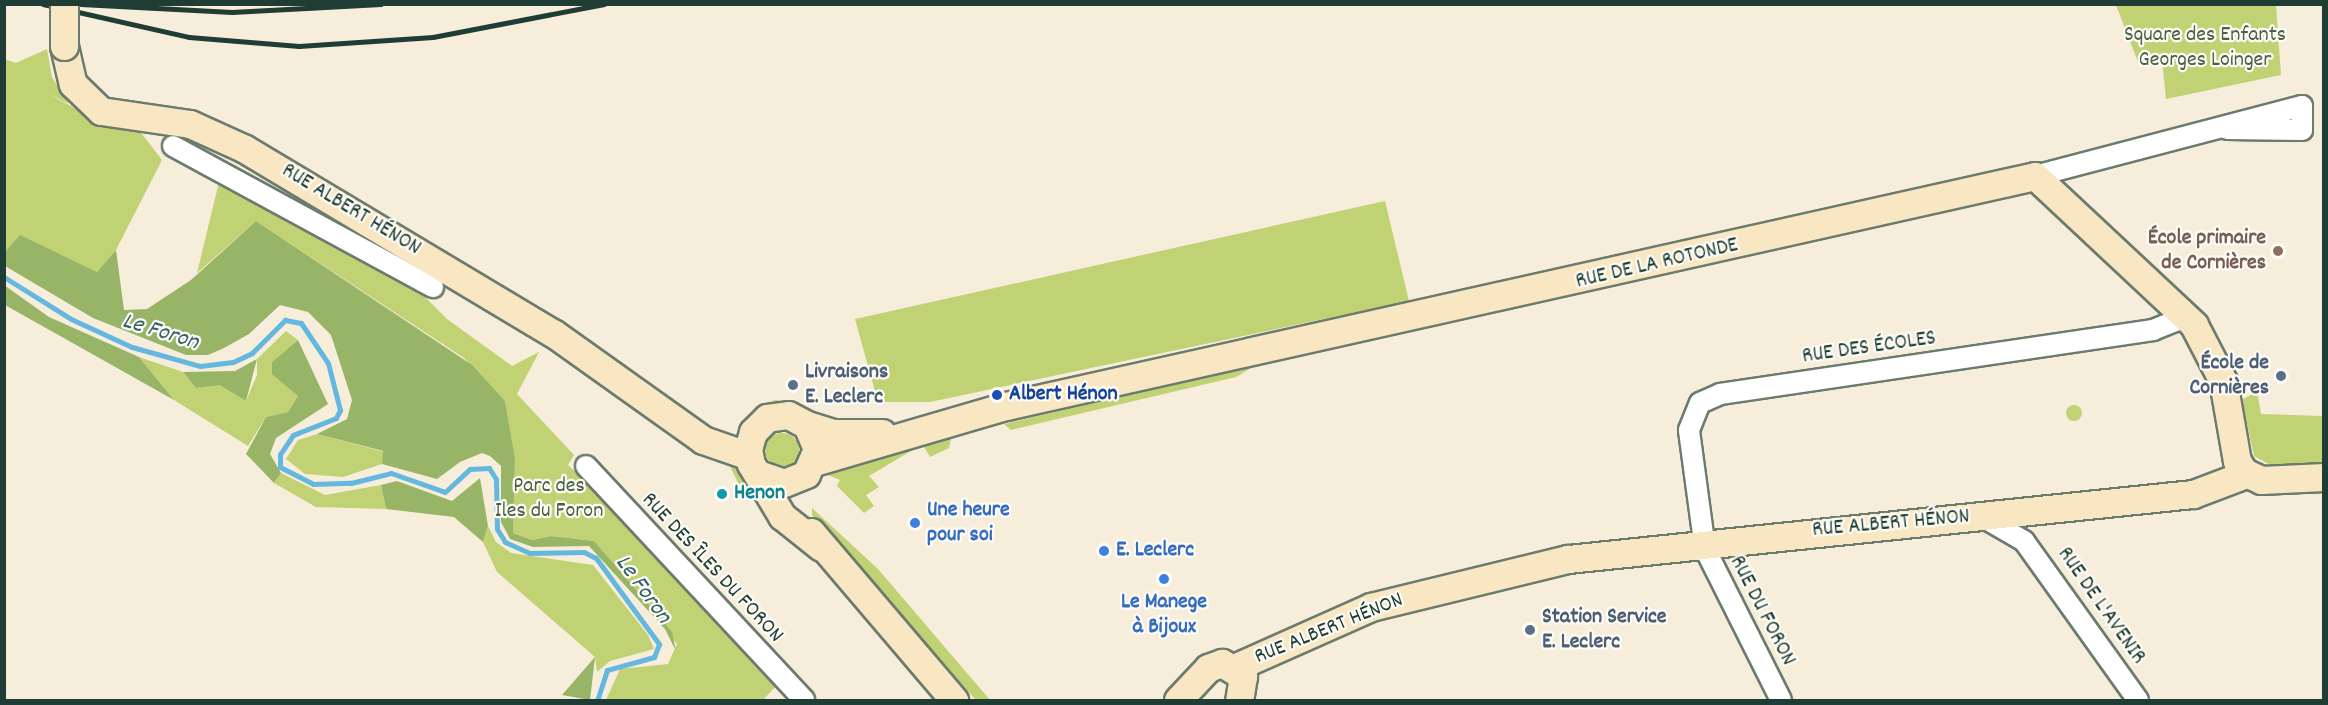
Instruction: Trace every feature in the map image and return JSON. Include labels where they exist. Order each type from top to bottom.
[{"type":"street","name":"RUE ALBERT HÉNON","points":[[64,4],[64,46],[74,84],[94,106],[122,118],[190,124],[245,149],[530,318],[709,444],[791,482]]},
{"type":"street","points":[[2035,176],[2227,129]]},
{"type":"street","points":[[173,146],[433,287]]},
{"type":"street","points":[[2035,176],[2187,316],[2219,368],[2237,461],[2246,474],[2261,480],[2324,477]]},
{"type":"street","name":"RUE DE LA ROTONDE","points":[[814,462],[908,430],[954,419],[1966,194],[2035,176]]},
{"type":"street","name":"RUE DES ÉCOLES","points":[[1704,543],[1689,430],[1693,413],[1705,399],[2153,330],[2187,316]]},
{"type":"street","name":"RUE ALBERT HÉNON","points":[[682,424],[724,435],[756,427],[781,415],[807,425]]},
{"type":"street","points":[[807,425],[816,443],[814,462],[791,482],[794,506],[821,547],[954,700]]},
{"type":"street","name":"RUE DE LA ROTONDE","points":[[807,425],[833,433],[908,430]]},
{"type":"street","points":[[756,427],[755,466],[787,522],[821,547]]},
{"type":"street","name":"RUE DES ÎLES DU FORON","points":[[586,466],[804,700]]},
{"type":"street","name":"RUE ALBERT HÉNON","points":[[1178,700],[1204,689],[1215,664],[1240,683],[1311,644],[1457,585],[1579,557],[2193,494],[2246,474]]},
{"type":"street","name":"RUE DE L'AVENIR","points":[[2024,541],[2034,510]]},
{"type":"street","name":"RUE DE L'AVENIR","points":[[1979,516],[2024,541],[2138,700]]},
{"type":"street","name":"RUE DU FORON","points":[[1704,543],[1712,569],[1781,700]]},
{"type":"green space","name":"Square des Enfants Georges Loinger","points":[[2116,5],[2276,5],[2281,75],[2166,99],[2162,60],[2138,62]]},
{"type":"green space","points":[[47,49],[52,77],[69,104],[47,93],[102,123],[139,130],[162,160],[116,250],[97,272],[20,236],[5,252],[4,59],[16,63]]},
{"type":"green space","name":"Parc des Iles du Foron","points":[[220,178],[411,283],[447,319],[512,366],[539,352],[517,394],[574,455],[568,465],[655,545],[776,686],[763,700],[606,700],[620,669],[668,664],[677,644],[594,541],[551,536],[534,540],[513,533],[515,458],[505,401],[464,358],[256,221],[197,273]]},
{"type":"green space","points":[[1385,201],[1409,301],[930,402],[878,402],[855,319]]},
{"type":"green space","points":[[256,221],[472,365],[505,401],[515,458],[513,533],[533,540],[551,536],[594,541],[672,632],[676,651],[665,629],[589,546],[533,547],[510,539],[501,522],[501,466],[490,456],[482,453],[460,462],[437,479],[382,464],[383,451],[317,434],[347,419],[352,400],[331,335],[308,312],[280,305],[249,334],[224,348],[208,355],[186,355],[93,318],[5,266],[5,252],[20,235],[97,272],[116,250],[124,310],[147,309],[191,280]]},
{"type":"green space","points":[[4,285],[49,317],[139,357],[174,400],[5,305]]},
{"type":"green space","points":[[286,331],[298,340],[272,362],[298,396],[288,412],[266,417],[248,446],[174,400],[139,357],[183,372],[196,388],[220,384],[246,401],[257,375],[257,359]]},
{"type":"green space","points":[[298,340],[328,404],[276,438],[270,454],[281,473],[274,483],[246,454],[266,417],[288,412],[298,396],[272,374],[272,362]]},
{"type":"green space","points":[[257,359],[246,401],[220,385],[196,388],[183,372],[235,371]]},
{"type":"green space","points":[[1256,365],[1236,377],[1011,430],[1004,424]]},
{"type":"green space","points":[[2257,391],[2261,414],[2323,416],[2323,462],[2272,466],[2254,456],[2242,400]]},
{"type":"green space","points":[[775,400],[797,402],[819,416],[761,405]]},
{"type":"green space","points":[[2074,405],[2080,407],[2082,413],[2080,419],[2074,421],[2068,419],[2066,413],[2068,407]]},
{"type":"green space","points":[[782,433],[794,438],[799,450],[794,462],[782,467],[770,462],[765,450],[770,438]]},
{"type":"green space","points":[[317,434],[384,452],[382,464],[343,477],[305,474],[286,459],[298,440]]},
{"type":"green space","points":[[951,438],[949,448],[930,457],[923,445]]},
{"type":"green space","points":[[916,448],[869,476],[879,487],[866,495],[874,506],[864,513],[837,486],[840,480],[828,475],[831,469]]},
{"type":"green space","points":[[735,460],[769,512],[738,483],[728,462]]},
{"type":"green space","points":[[281,473],[325,495],[381,485],[386,509],[316,507],[274,483]]},
{"type":"green space","points":[[480,478],[488,526],[483,542],[454,517],[386,509],[381,485],[397,481],[452,501]]},
{"type":"green space","points":[[812,508],[878,569],[990,700],[976,700],[812,515]]},
{"type":"green space","points":[[488,526],[496,542],[511,553],[593,565],[648,635],[654,649],[610,661],[597,672],[595,657],[497,572],[483,542]]},
{"type":"green space","points":[[595,657],[590,700],[562,695]]},
{"type":"waterway","name":"Le Foron","points":[[4,277],[71,319],[132,347],[200,366],[233,362],[252,353],[285,320],[301,323],[328,363],[340,410],[336,418],[293,435],[280,454],[280,467],[313,484],[351,483],[391,473],[445,492],[470,469],[489,468],[496,479],[497,529],[505,542],[530,553],[584,552],[596,558],[659,644],[654,657],[607,670],[597,700]]},
{"type":"railway","points":[[43,4],[189,37],[299,46],[433,37],[604,4]]},
{"type":"railway","points":[[81,4],[232,12],[381,4]]},
{"type":"place","name":"École primaire de Cornières","points":[[2278,251]]},
{"type":"place","name":"École de Cornières","points":[[2281,376]]},
{"type":"place","name":"Livraisons E. Leclerc","points":[[793,385]]},
{"type":"place","name":"Albert Hénon","points":[[997,395]]},
{"type":"place","name":"Henon","points":[[722,494]]},
{"type":"place","name":"Une heure pour soi","points":[[915,523]]},
{"type":"place","name":"E. Leclerc","points":[[1104,551]]},
{"type":"place","name":"Le Manege à Bijoux","points":[[1164,579]]},
{"type":"place","name":"Station Service E. Leclerc","points":[[1530,630]]}]
